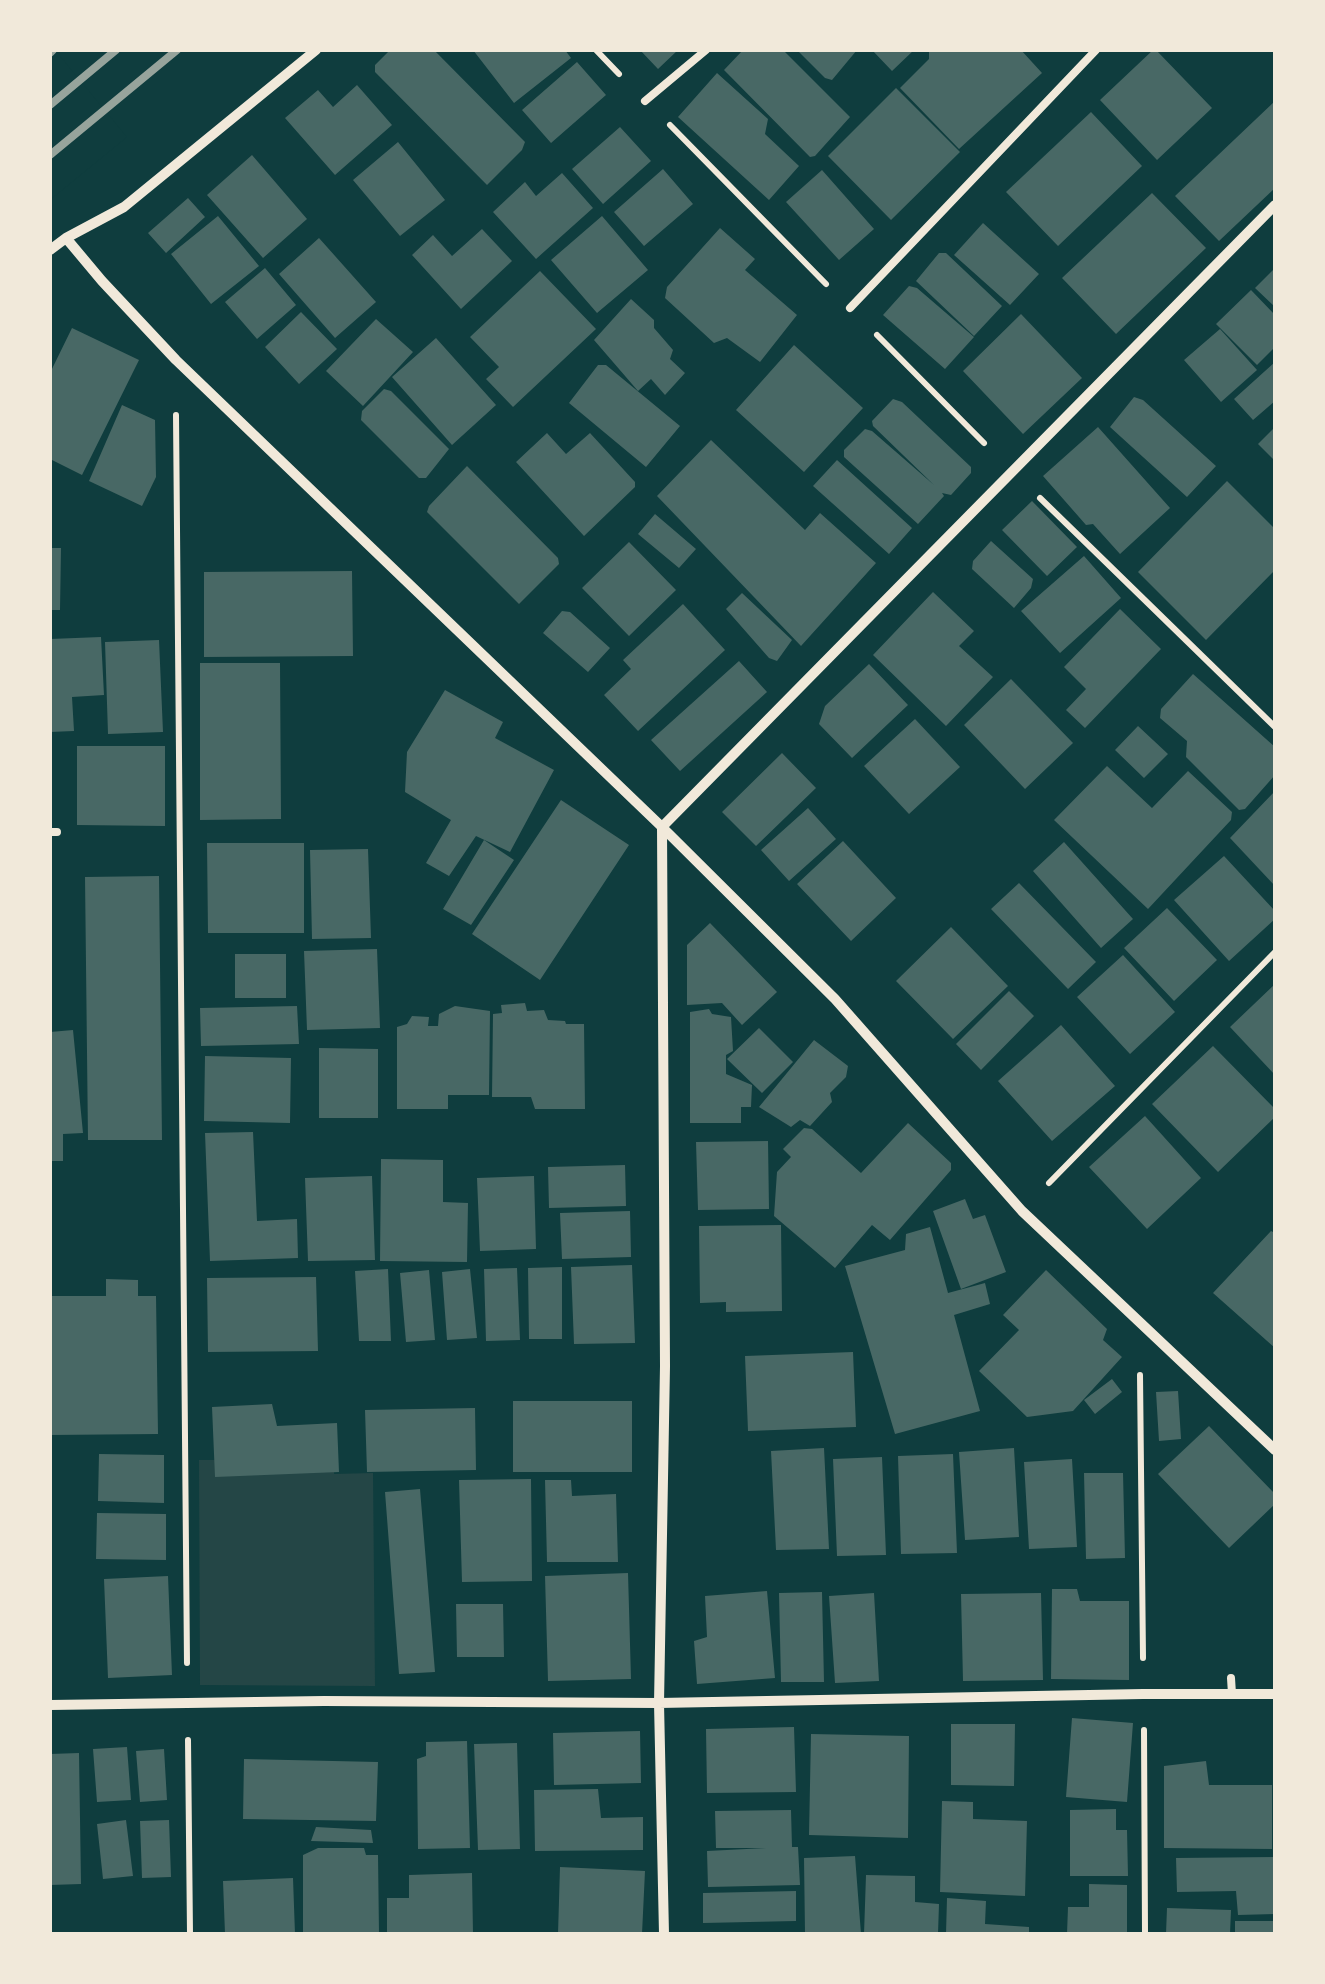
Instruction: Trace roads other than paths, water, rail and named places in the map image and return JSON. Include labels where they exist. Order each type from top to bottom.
[{"type":"street","points":[[50,250],[124,207],[316,50]]},
{"type":"street","points":[[664,1934],[660,1703],[664,1366],[662,827],[1275,205]]},
{"type":"street","points":[[66,238],[176,360],[662,827],[835,1000],[1022,1211],[1275,1450]]},
{"type":"street","points":[[50,1705],[660,1703],[1275,1694]]},
{"type":"lane","points":[[645,100],[706,50]]},
{"type":"lane","points":[[850,308],[1096,50]]},
{"type":"lane","points":[[1231,1678],[1232,1694]]},
{"type":"railway","points":[[50,53],[53,50]]},
{"type":"railway","points":[[50,105],[116,50]]},
{"type":"railway","points":[[50,155],[177,50]]}]
